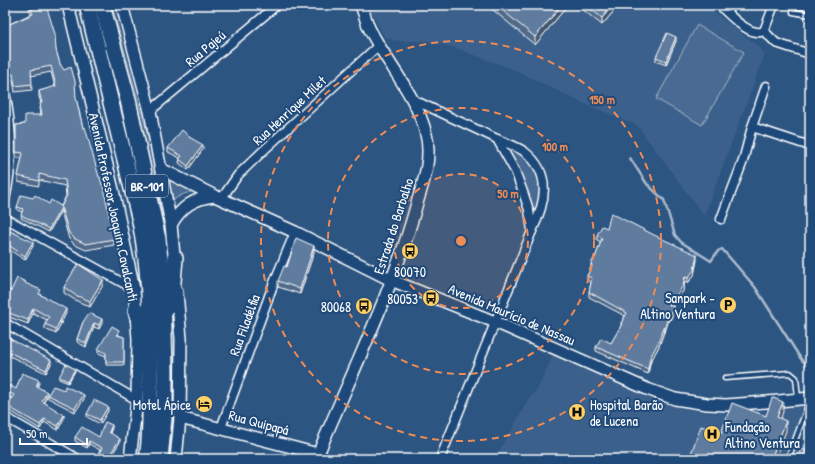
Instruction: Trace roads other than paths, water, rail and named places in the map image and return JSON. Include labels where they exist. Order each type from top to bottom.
[{"type":"highway","name":"Avenida Professor Joaquim Cavalcanti","points":[[87,5],[146,250],[150,308],[151,364]]},
{"type":"highway","name":"Avenida Professor Joaquim Cavalcanti","points":[[102,5],[128,100],[158,239],[163,290],[165,371]]},
{"type":"highway","points":[[165,371],[175,258]]},
{"type":"highway","points":[[136,310],[151,364]]},
{"type":"highway","name":"BR-101","points":[[147,459],[151,364]]},
{"type":"highway","name":"BR-101","points":[[160,459],[165,408],[165,371]]},
{"type":"main road","name":"Avenida Professor Joaquim Cavalcanti","points":[[68,5],[113,190],[134,289],[138,339],[137,400],[130,459]]},
{"type":"main road","points":[[122,5],[150,111],[171,225],[175,258],[181,339],[180,418],[176,459]]},
{"type":"main road","name":"Estrada do Barbalho","points":[[317,456],[391,280],[411,225],[426,172],[428,153],[427,135],[414,100],[379,45],[369,27],[361,5]]},
{"type":"main road","name":"Avenida Maurício de Nassau","points":[[161,168],[391,280],[495,322],[647,389],[675,399],[707,404],[726,405],[810,399]]},
{"type":"main road","points":[[171,225],[176,216],[184,207],[194,201],[204,197],[219,197]]},
{"type":"main road","name":"Rua Quipapá","points":[[180,418],[221,428],[317,456]]},
{"type":"street","name":"Rua Pajeú","points":[[150,111],[277,5]]},
{"type":"street","points":[[719,5],[748,30],[757,33],[764,31]]},
{"type":"street","points":[[764,31],[774,5]]},
{"type":"street","points":[[764,31],[776,42],[810,54]]},
{"type":"street","name":"Rua Henrique Milet","points":[[219,197],[238,175],[264,150],[379,45]]},
{"type":"street","points":[[721,219],[743,161],[752,127],[766,86]]},
{"type":"street","points":[[5,92],[10,164],[5,200]]},
{"type":"street","points":[[414,100],[524,151],[533,159],[540,169],[544,181],[542,205],[440,459]]},
{"type":"street","points":[[752,127],[810,146]]},
{"type":"street","points":[[497,139],[515,171],[523,192],[532,231]]},
{"type":"street","points":[[5,218],[134,289]]},
{"type":"street","name":"Rua Filadélfia","points":[[221,428],[272,285],[295,232]]},
{"type":"street","points":[[5,324],[137,400]]},
{"type":"street","points":[[5,417],[78,459]]},
{"type":"street","name":"Rua Quipapá","points":[[317,456],[329,459]]},
{"type":"lane","points":[[793,12],[810,15]]},
{"type":"lane","points":[[725,378],[792,373],[796,378],[798,399]]},
{"type":"lane","points":[[788,459],[810,399]]},
{"type":"waterway","points":[[630,158],[647,184],[664,200],[675,235],[681,242],[711,261],[718,251],[722,249],[755,287],[801,359],[810,369]]},
{"type":"place","name":"80070","points":[[410,251]]},
{"type":"place","name":"80053","points":[[431,298]]},
{"type":"place","name":"Sanpark - Altino Ventura","points":[[728,305]]},
{"type":"place","name":"80068","points":[[364,306]]},
{"type":"place","name":"Motel Ápice","points":[[204,404]]},
{"type":"place","name":"Hospital Barão de Lucena","points":[[577,412]]},
{"type":"place","name":"Fundação Altino Ventura","points":[[712,434]]}]
